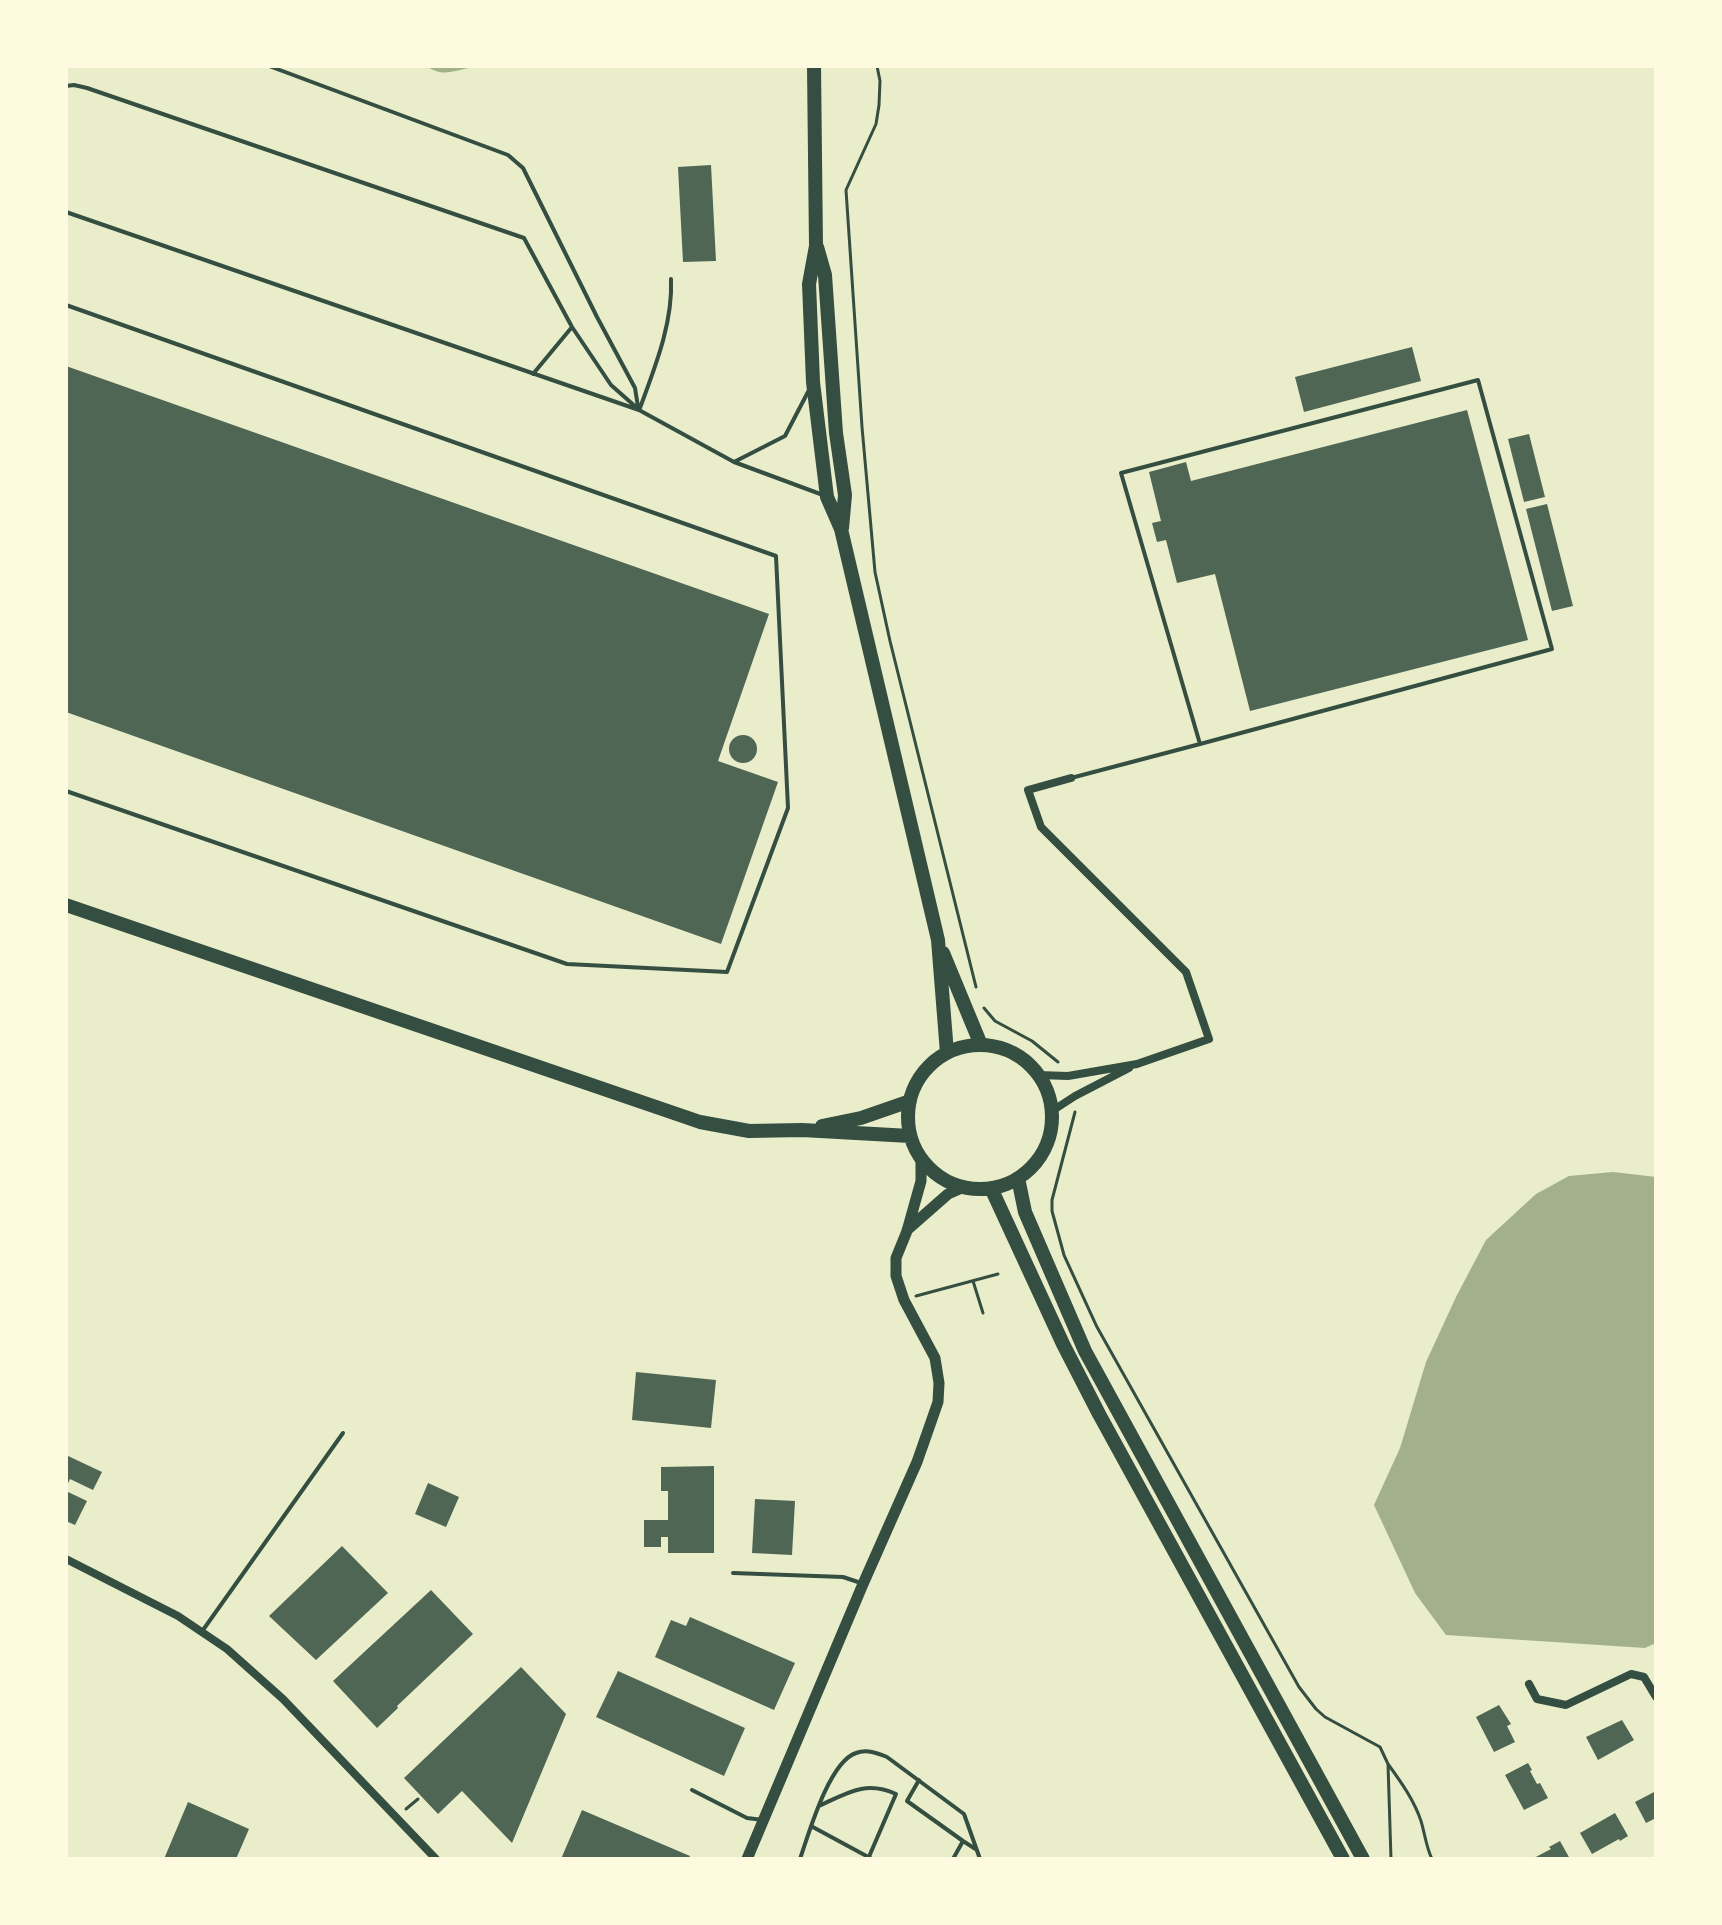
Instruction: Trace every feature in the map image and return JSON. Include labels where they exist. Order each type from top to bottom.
[{"type":"main road","points":[[814,66],[816,246],[809,284],[813,382],[827,497],[841,529],[938,940],[947,1053]]},
{"type":"main road","points":[[816,246],[825,275],[836,433],[845,495],[841,529]]},
{"type":"main road","points":[[66,905],[700,1122],[749,1131],[802,1130],[910,1136]]},
{"type":"main road","points":[[938,940],[981,1045]]},
{"type":"main road","points":[[981,1045],[998,1047],[1027,1062],[1045,1086],[1052,1111],[1051,1131],[1045,1149],[1033,1165],[1018,1178],[991,1188],[964,1187],[939,1177],[921,1159],[910,1136],[908,1119],[917,1082],[930,1065],[947,1053],[981,1045]]},
{"type":"main road","points":[[802,1130],[861,1118],[910,1101]]},
{"type":"main road","points":[[1018,1178],[1025,1212],[1085,1351],[1363,1859]]},
{"type":"main road","points":[[991,1188],[1099,1414],[1343,1859]]},
{"type":"street","points":[[1052,1111],[1137,1064],[1209,1039],[1186,972],[1041,827],[1028,790],[1071,778]]},
{"type":"street","points":[[1038,1075],[1068,1076],[1137,1064]]},
{"type":"street","points":[[747,1859],[917,1462],[938,1402],[935,1358],[904,1300],[896,1276],[896,1258],[921,1181],[921,1159]]},
{"type":"street","points":[[907,1231],[948,1194],[964,1187]]},
{"type":"street","points":[[66,1559],[203,1631],[255,1673],[436,1859]]},
{"type":"street","points":[[1529,1684],[1537,1699],[1566,1705],[1631,1674],[1644,1677],[1656,1697]]},
{"type":"lane","points":[[269,66],[508,155],[518,162],[635,388],[639,410]]},
{"type":"lane","points":[[66,86],[87,88],[524,238],[572,327],[611,385],[639,410]]},
{"type":"lane","points":[[66,212],[639,410],[734,462],[827,497]]},
{"type":"lane","points":[[639,410],[658,359],[671,304],[671,279]]},
{"type":"lane","points":[[66,305],[776,556],[788,808],[727,972],[567,964],[66,791]]},
{"type":"lane","points":[[533,374],[572,327]]},
{"type":"lane","points":[[1071,778],[1200,744],[1552,649],[1478,380],[1121,473],[1200,744]]},
{"type":"lane","points":[[734,462],[785,436],[813,382]]},
{"type":"lane","points":[[203,1631],[343,1433]]},
{"type":"lane","points":[[733,1573],[843,1577],[863,1584]]},
{"type":"lane","points":[[800,1859],[819,1806],[843,1760],[857,1752],[873,1751],[887,1757],[964,1814],[980,1859]]},
{"type":"lane","points":[[907,1801],[919,1780]]},
{"type":"lane","points":[[819,1806],[850,1791],[866,1787],[884,1788],[977,1850]]},
{"type":"lane","points":[[692,1790],[747,1818],[764,1820]]},
{"type":"lane","points":[[811,1826],[870,1859],[896,1794]]},
{"type":"lane","points":[[953,1859],[963,1841]]},
{"type":"path","points":[[877,66],[880,81],[876,124],[846,190],[875,572],[978,996]]},
{"type":"path","points":[[981,1005],[995,1021],[1032,1041],[1065,1068]]},
{"type":"path","points":[[1078,1103],[1054,1188],[1052,1211],[1064,1255],[1097,1327],[1299,1687],[1325,1717],[1380,1747],[1409,1794],[1421,1820],[1432,1859]]},
{"type":"path","points":[[904,1300],[998,1274]]},
{"type":"path","points":[[973,1281],[983,1313]]},
{"type":"path","points":[[1388,1764],[1391,1859]]},
{"type":"shaded area","points":[[1613,1172],[1656,1177],[1656,1643],[1645,1648],[1446,1635],[1415,1593],[1374,1505],[1400,1448],[1426,1362],[1486,1240],[1536,1194],[1569,1176]]},
{"type":"building","points":[[711,165],[716,261],[683,262],[678,167]]},
{"type":"building","points":[[1412,347],[1421,381],[1304,412],[1295,377]]},
{"type":"building","points":[[66,366],[769,614],[718,761],[778,782],[721,944],[66,712]]},
{"type":"building","points":[[1467,410],[1528,640],[1250,711],[1215,574],[1177,583],[1166,540],[1157,542],[1152,523],[1161,521],[1149,472],[1186,462],[1191,481]]},
{"type":"building","points":[[1529,434],[1545,497],[1524,502],[1508,439]]},
{"type":"building","points":[[1547,504],[1573,606],[1552,611],[1526,509]]},
{"type":"building","points":[[743,735],[753,739],[757,749],[753,759],[743,763],[733,759],[729,749],[733,739]]},
{"type":"building","points":[[636,1372],[716,1380],[711,1428],[632,1420]]},
{"type":"building","points":[[66,1455],[102,1472],[93,1490],[70,1479],[66,1488]]},
{"type":"building","points":[[714,1466],[714,1553],[668,1553],[668,1537],[661,1537],[661,1547],[644,1547],[644,1520],[668,1520],[668,1491],[661,1491],[661,1467]]},
{"type":"building","points":[[428,1483],[459,1497],[446,1527],[415,1514]]},
{"type":"building","points":[[66,1491],[87,1501],[75,1525],[66,1521]]},
{"type":"building","points":[[755,1499],[795,1501],[792,1555],[752,1553]]},
{"type":"building","points":[[342,1546],[388,1593],[316,1660],[269,1616]]},
{"type":"building","points":[[431,1590],[473,1634],[377,1728],[333,1681]]},
{"type":"building","points":[[690,1617],[795,1663],[774,1710],[655,1657],[671,1620],[686,1626]]},
{"type":"building","points":[[521,1667],[566,1714],[512,1843],[462,1791],[438,1814],[404,1778]]},
{"type":"building","points":[[618,1671],[745,1728],[724,1776],[596,1717]]},
{"type":"building","points":[[1499,1705],[1511,1724],[1507,1726],[1515,1742],[1494,1752],[1476,1717]]},
{"type":"building","points":[[1622,1720],[1634,1740],[1598,1760],[1586,1737]]},
{"type":"building","points":[[1528,1763],[1537,1784],[1540,1783],[1548,1798],[1524,1810],[1505,1775]]},
{"type":"building","points":[[1656,1791],[1656,1818],[1646,1823],[1635,1802]]},
{"type":"building","points":[[188,1802],[249,1829],[236,1859],[164,1859]]},
{"type":"building","points":[[582,1810],[690,1856],[689,1859],[561,1859]]},
{"type":"building","points":[[1615,1813],[1628,1836],[1592,1854],[1580,1833]]},
{"type":"building","points":[[1560,1841],[1570,1859],[1532,1859],[1551,1849],[1549,1847]]},
{"type":"waterway","points":[[431,66],[444,70],[466,66]]}]
